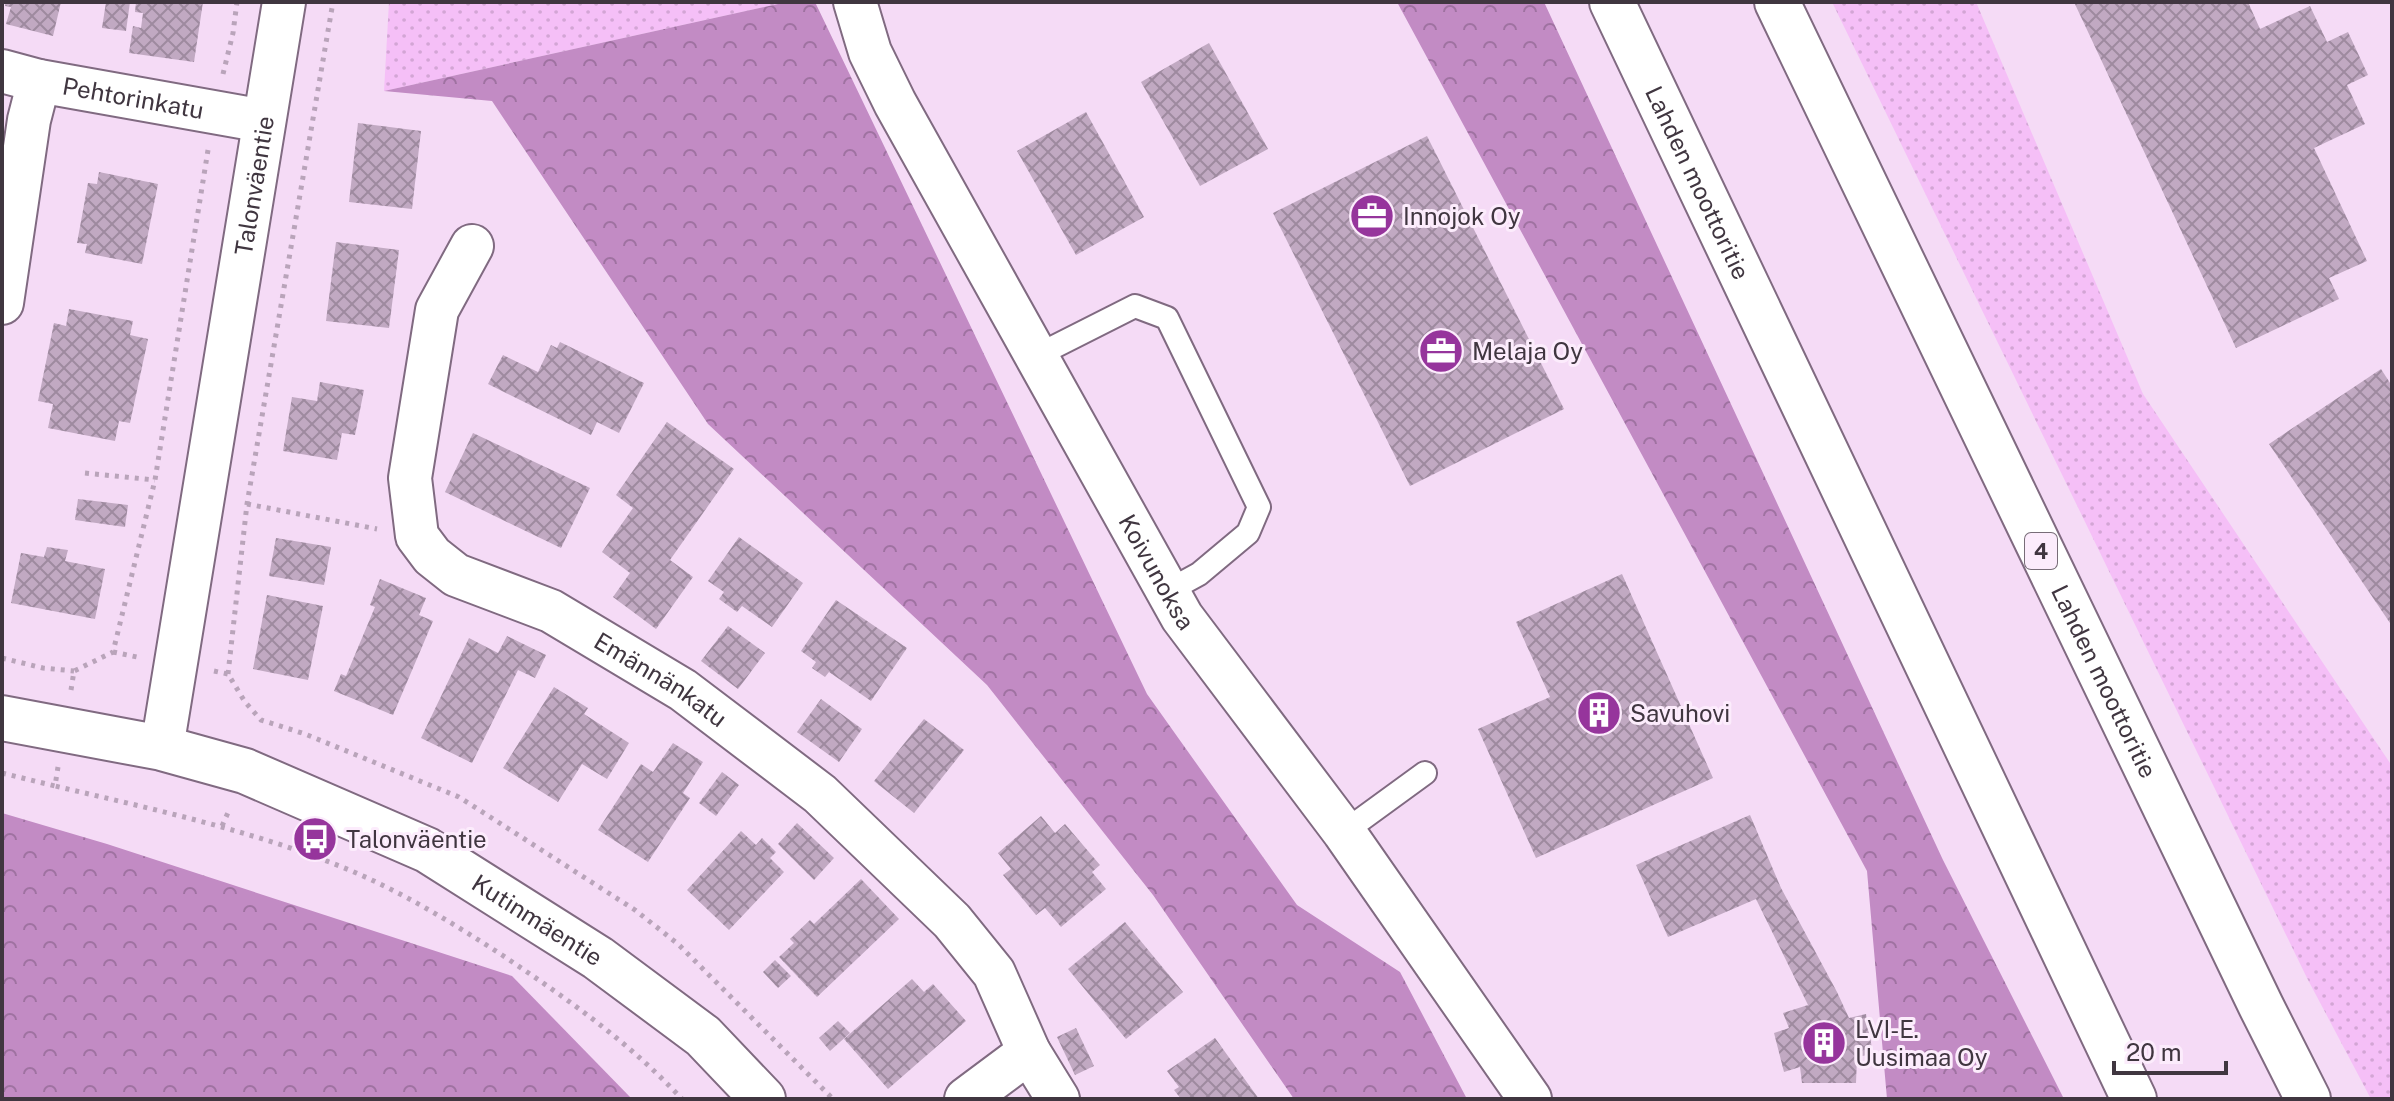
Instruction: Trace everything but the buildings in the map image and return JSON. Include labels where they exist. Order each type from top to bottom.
[{"type":"main road","name":"Lahden moottoritie","points":[[1612,2],[2134,1099]]},
{"type":"main road","name":"Lahden moottoritie","points":[[1777,2],[2308,1099]]},
{"type":"main road","name":"Kutinmäentie","points":[[2,718],[162,748],[245,771],[427,850],[598,958],[703,1036],[763,1099]]},
{"type":"street","name":"Talonväentie","points":[[162,748],[284,2]]},
{"type":"street","name":"Koivunoksa","points":[[855,2],[870,52],[895,103],[1182,617],[1344,832],[1530,1099]]},
{"type":"street","name":"Pehtorinkatu","points":[[20,76],[264,121]]},
{"type":"street","points":[[2,303],[29,120],[20,76]]},
{"type":"street","points":[[417,536],[410,478],[437,310],[472,246]]},
{"type":"street","name":"Emännänkatu","points":[[417,536],[432,556],[456,575],[551,611],[683,690],[820,794],[952,921],[994,973],[1029,1052],[1058,1099]]},
{"type":"street","points":[[966,1099],[1029,1052]]},
{"type":"lane","points":[[1036,356],[1135,306],[1167,318],[1259,507],[1248,533],[1199,574],[1168,591]]},
{"type":"lane","points":[[1344,832],[1425,773]]},
{"type":"path","points":[[2,658],[43,668],[74,671],[113,652],[155,480],[214,114],[237,2]]},
{"type":"path","points":[[228,674],[247,504],[333,2]]},
{"type":"path","points":[[85,473],[155,480]]},
{"type":"path","points":[[247,504],[417,536]]},
{"type":"path","points":[[55,786],[74,671]]},
{"type":"path","points":[[2,773],[233,829],[343,867],[414,900],[575,1004],[682,1099]]},
{"type":"shaded area","points":[[389,2],[787,2],[384,91]]},
{"type":"shaded area","points":[[1832,2],[1976,2],[2143,394],[2392,766],[2392,1099],[2371,1099],[2307,978]]},
{"type":"green space","points":[[787,2],[815,2],[1147,694],[1297,905],[1400,972],[1467,1099],[1294,1099],[1153,895],[987,685],[708,424],[492,101],[384,91]]},
{"type":"green space","points":[[1397,2],[1544,2],[1943,860],[2064,1099],[1887,1099],[1867,871]]},
{"type":"green space","points":[[2,813],[107,844],[512,976],[632,1099],[2,1099]]},
{"type":"place","name":"Innojok Oy","points":[[1372,216]]},
{"type":"place","name":"Melaja Oy","points":[[1441,351]]},
{"type":"place","name":"Savuhovi","points":[[1599,713]]},
{"type":"place","name":"Talonväentie","points":[[315,839]]},
{"type":"place","name":"LVI-E. Uusimaa Oy","points":[[1824,1043]]}]
